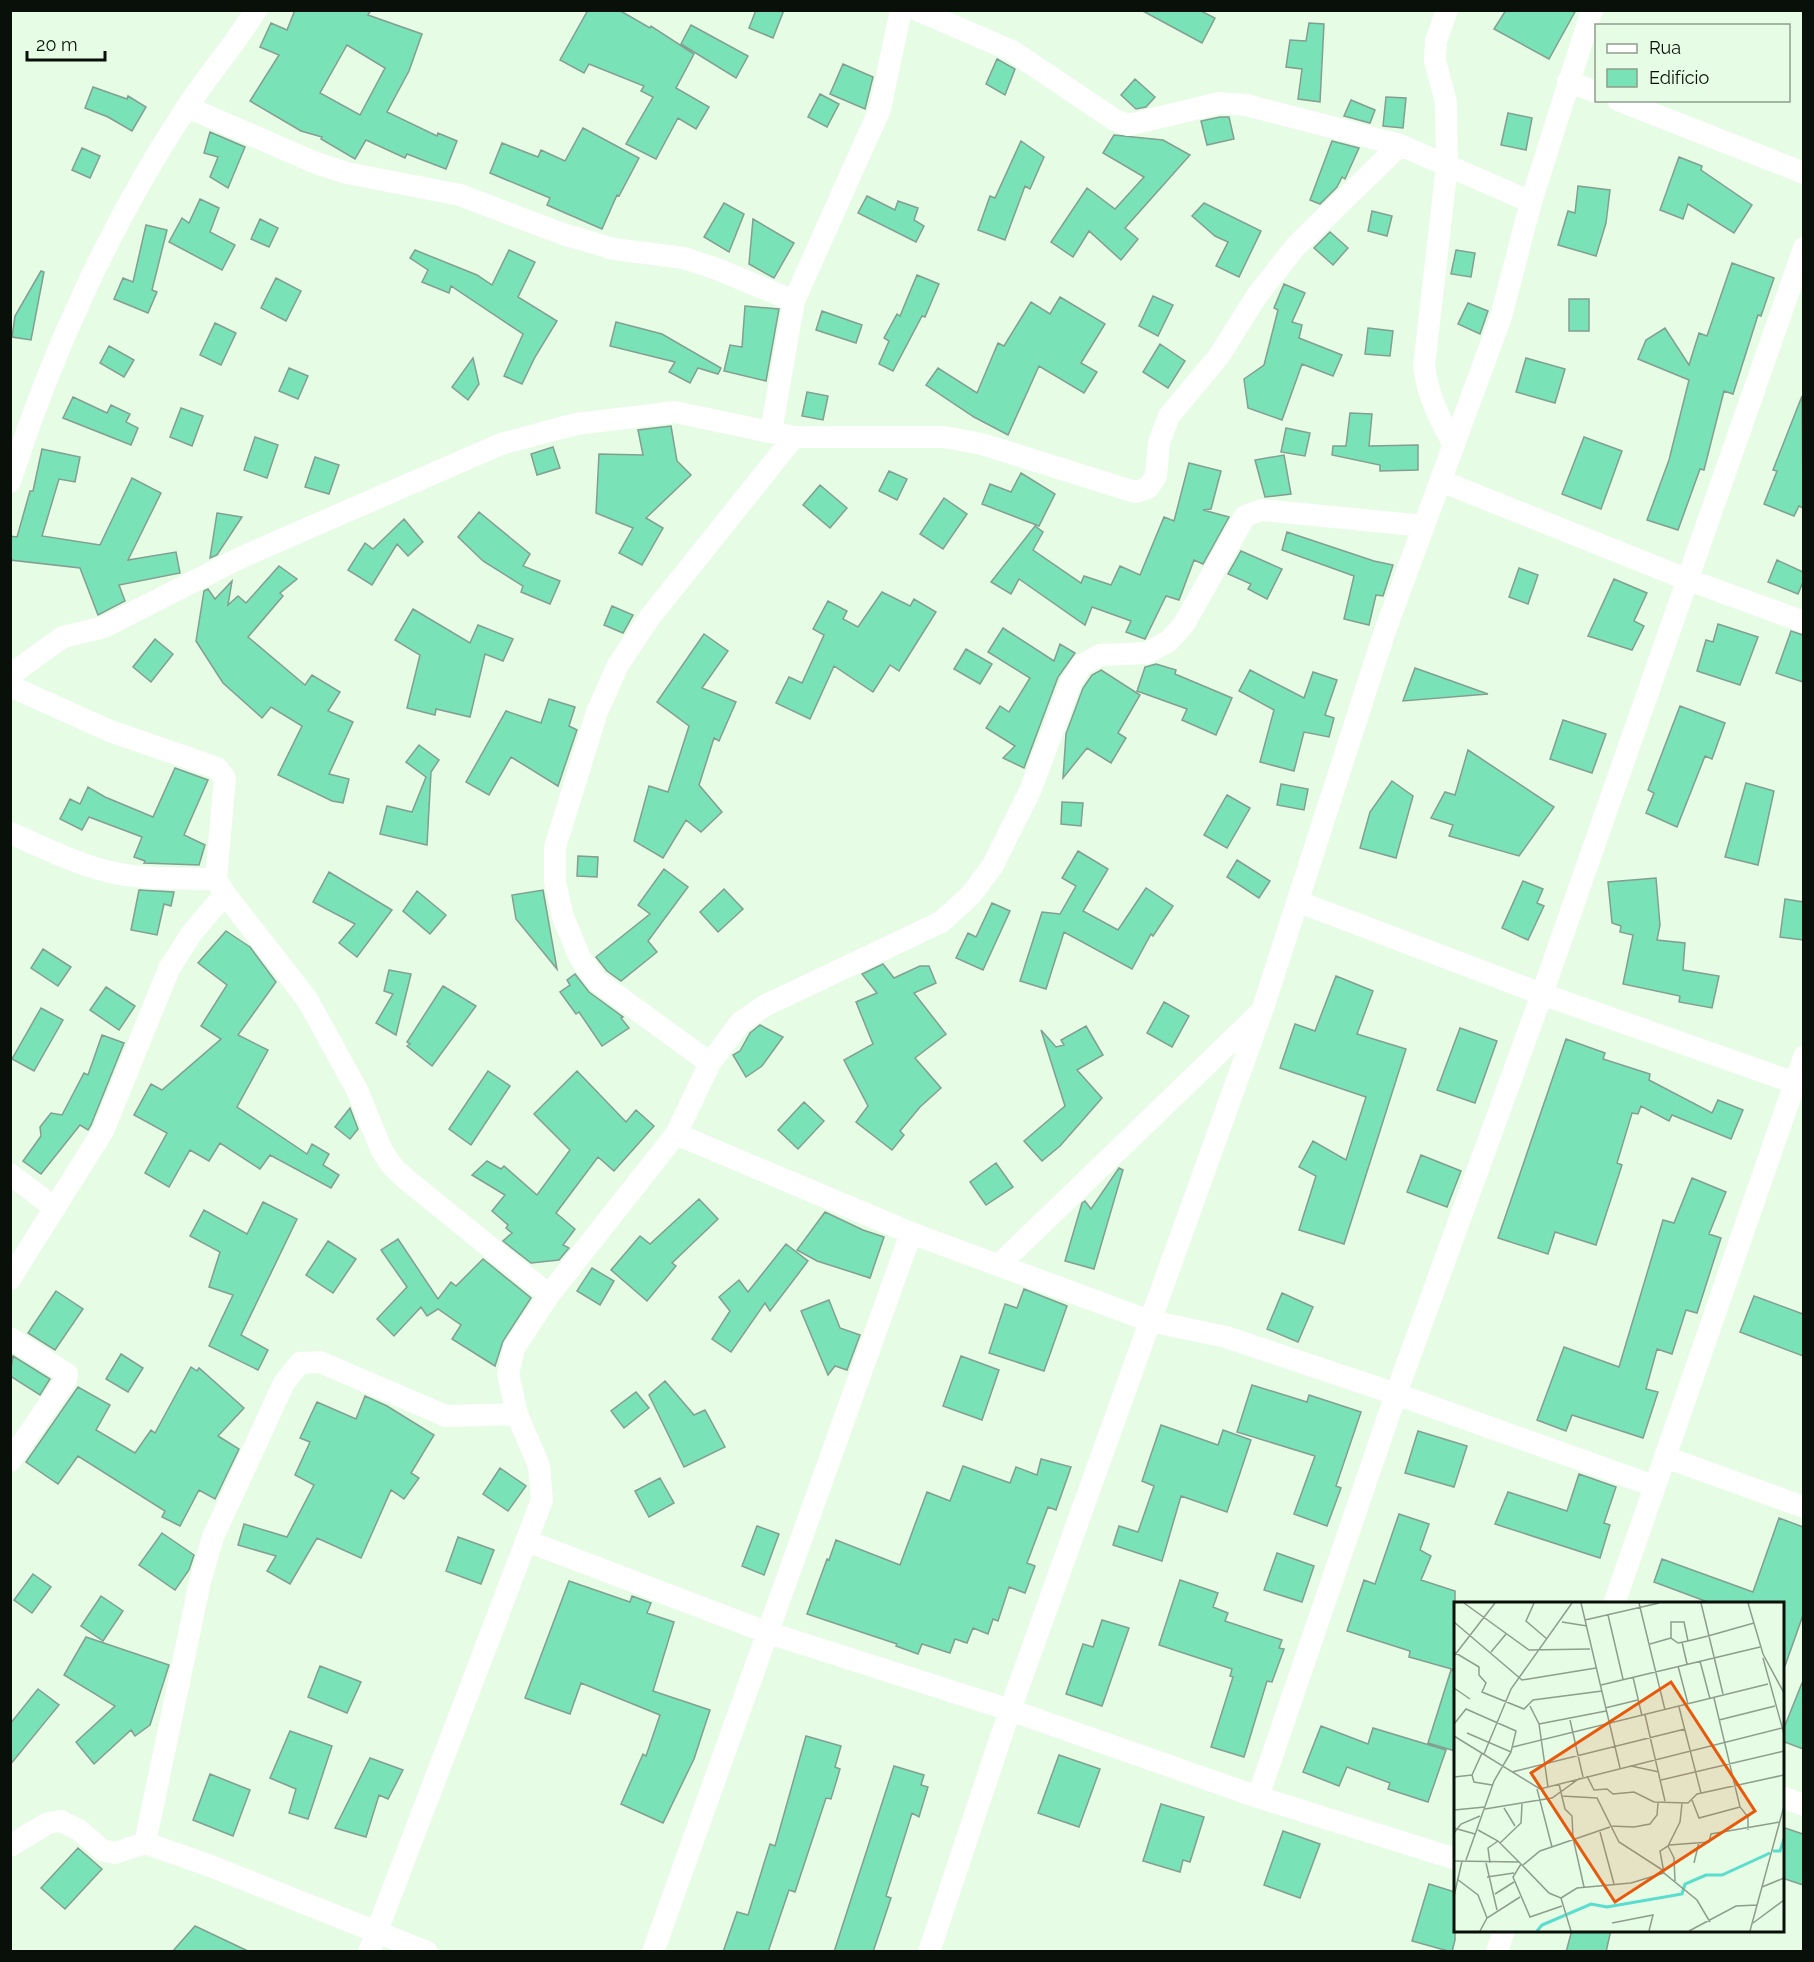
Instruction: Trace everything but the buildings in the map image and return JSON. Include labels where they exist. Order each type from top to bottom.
[{"type":"street","points":[[10,482],[26,433],[92,275],[118,221],[187,107],[256,10]]},
{"type":"street","points":[[771,432],[794,301],[880,109],[901,10]]},
{"type":"street","points":[[917,10],[1012,51],[1115,120],[1128,125],[1219,103],[1246,105],[1400,146],[1532,202]]},
{"type":"street","points":[[1447,10],[1436,40],[1435,61],[1446,102],[1447,166],[1424,366],[1428,392],[1454,445]]},
{"type":"street","points":[[929,1952],[1010,1710],[1262,1011],[1385,631],[1502,317],[1532,202],[1592,10]]},
{"type":"street","points":[[1568,81],[1595,92]]},
{"type":"street","points":[[1623,102],[1803,173]]},
{"type":"street","points":[[187,107],[316,163],[348,173],[460,195],[563,234],[614,249],[684,258],[794,301]]},
{"type":"street","points":[[10,675],[63,637],[104,627],[242,557],[501,444],[576,424],[653,413],[696,416],[794,437],[944,437],[982,444],[1135,492],[1148,488],[1156,476],[1159,442],[1169,416],[1219,356],[1256,297],[1296,246],[1400,146]]},
{"type":"street","points":[[1258,1797],[1396,1394],[1542,994],[1803,248]]},
{"type":"street","points":[[710,1063],[597,981],[588,970],[563,917],[555,882],[555,848],[597,712],[618,665],[650,617],[794,437]]},
{"type":"street","points":[[1440,481],[1686,579],[1803,622]]},
{"type":"street","points":[[373,1942],[542,1500],[539,1466],[517,1414],[508,1374],[514,1348],[549,1295],[676,1134],[710,1063],[740,1023],[764,1006],[941,922],[971,895],[993,865],[1030,791],[1071,682],[1082,664],[1100,655],[1147,653],[1169,641],[1184,624],[1245,516],[1262,510],[1424,526]]},
{"type":"street","points":[[10,686],[110,731],[217,768],[225,778],[220,886],[169,969],[103,1131],[10,1279]]},
{"type":"street","points":[[10,833],[62,856],[110,872],[220,886],[307,999],[357,1090],[382,1151],[393,1167],[549,1295]]},
{"type":"street","points":[[1299,902],[1542,994],[1799,1085]]},
{"type":"street","points":[[999,1265],[1262,1011]]},
{"type":"street","points":[[1615,1602],[1654,1486],[1799,1085],[1803,1057]]},
{"type":"street","points":[[676,1134],[911,1233],[1150,1321],[1226,1337],[1396,1394],[1654,1486]]},
{"type":"street","points":[[10,1174],[55,1209]]},
{"type":"street","points":[[653,1952],[911,1233]]},
{"type":"street","points":[[10,1338],[67,1374],[66,1380],[10,1461]]},
{"type":"street","points":[[145,1843],[200,1582],[213,1537],[284,1383],[300,1363],[320,1362],[446,1416],[517,1414]]},
{"type":"street","points":[[1665,1457],[1803,1507]]},
{"type":"street","points":[[527,1541],[766,1632],[1010,1710],[1258,1797],[1454,1859]]},
{"type":"street","points":[[1784,1798],[1803,1805]]},
{"type":"street","points":[[10,1846],[48,1823],[61,1821],[108,1852],[115,1853],[145,1843],[208,1865],[373,1942],[428,1952]]},
{"type":"street","points":[[1497,1952],[1503,1932]]}]
